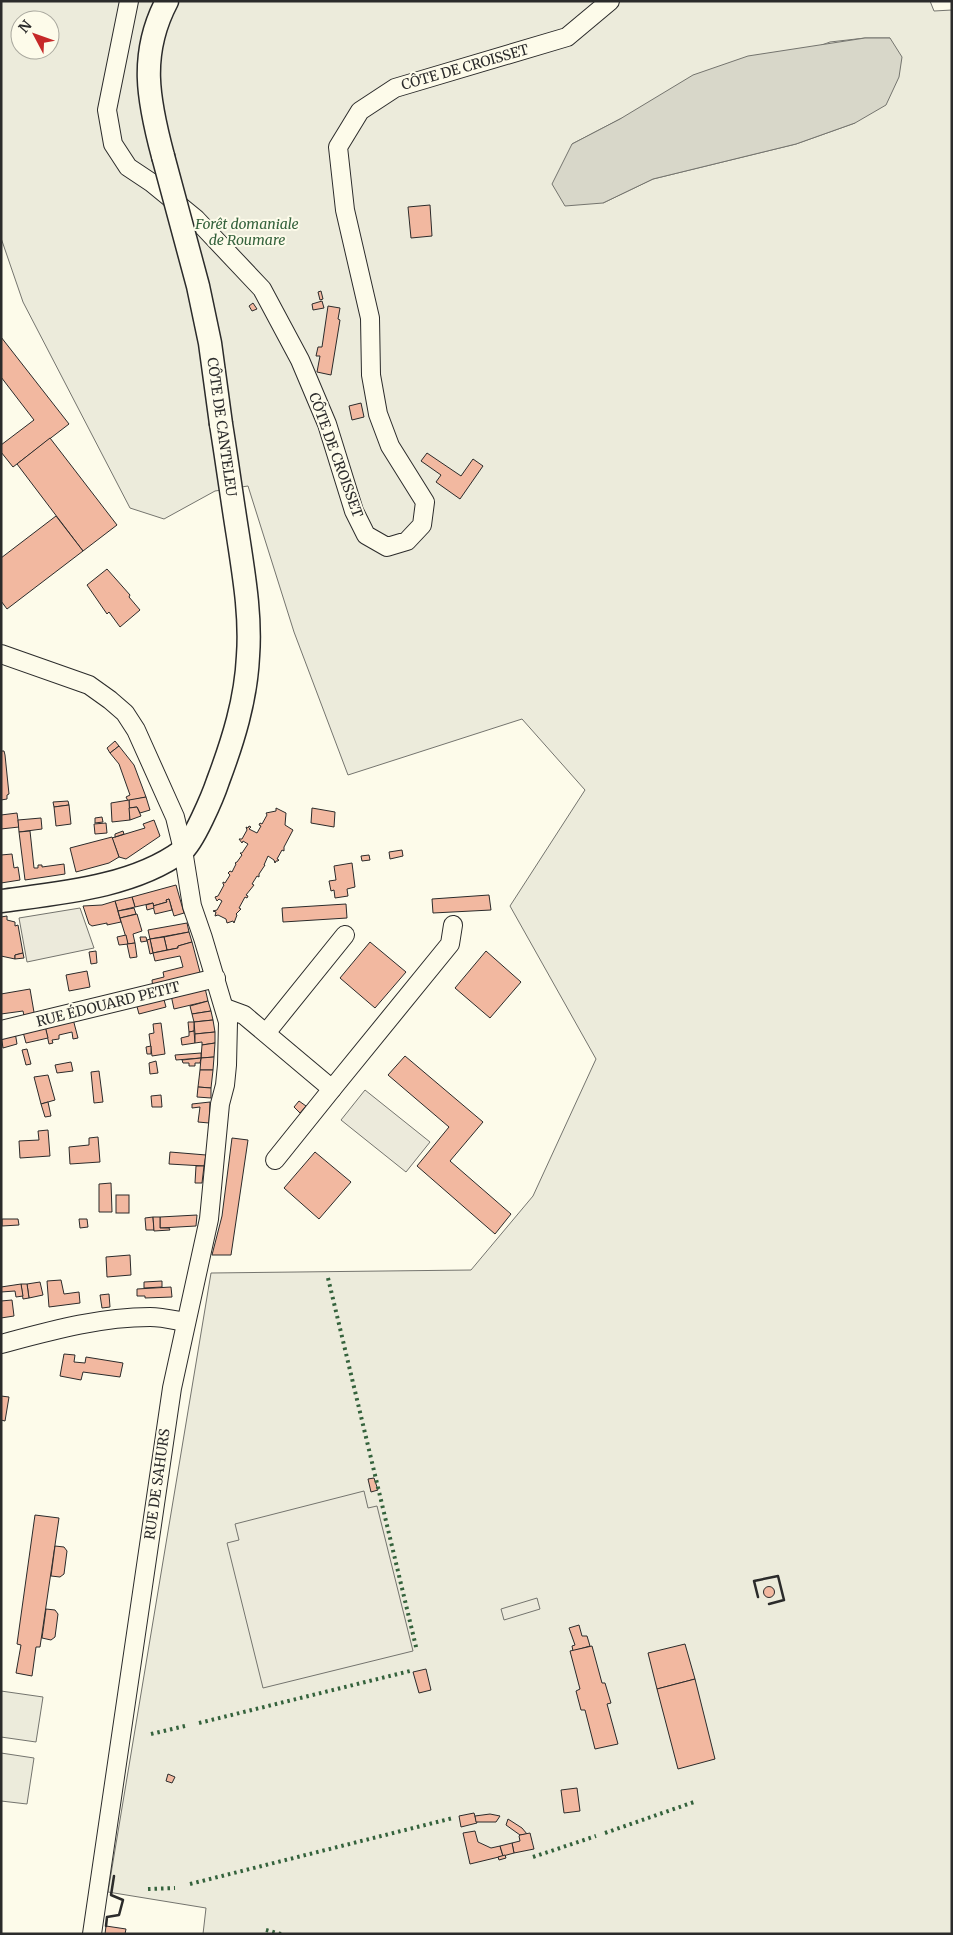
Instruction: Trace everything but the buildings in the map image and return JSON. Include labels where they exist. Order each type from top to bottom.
[{"type":"main road","name":"CÔTE DE CANTELEU","points":[[167,1],[151,41],[148,68],[149,94],[153,120],[198,286],[210,343],[247,593],[249,628],[248,658],[242,703],[212,801],[184,850]]},
{"type":"main road","points":[[1,901],[121,881],[148,870],[184,850]]},
{"type":"street","name":"CÔTE DE CROISSET","points":[[129,1],[108,110],[113,144],[128,167],[152,183],[196,219],[262,289],[300,360],[327,424],[354,511],[366,535],[387,547],[407,541],[422,525],[425,502],[390,446],[378,414],[371,375],[370,318],[345,210],[338,147],[360,111],[395,88],[567,37],[610,1]]},
{"type":"street","name":"RUE DE SAHURS","points":[[1,654],[89,685],[125,713],[136,730],[175,817],[184,850],[192,906],[225,1008],[229,1037],[225,1085],[220,1104],[209,1219],[185,1322],[170,1398],[92,1934]]},
{"type":"street","points":[[275,1160],[450,944],[453,925]]},
{"type":"street","points":[[266,1033],[345,935]]},
{"type":"street","name":"RUE ÉDOUARD PETIT","points":[[1,1030],[216,978]]},
{"type":"street","points":[[225,1008],[244,1015],[332,1088]]},
{"type":"street","points":[[1,1344],[94,1322],[152,1317],[185,1322]]},
{"type":"green space","name":"Forêt domaniale de Roumare","points":[[1,1],[930,1],[934,11],[952,10],[952,1934],[203,1934],[206,1908],[108,1892],[211,1273],[471,1270],[533,1196],[596,1059],[510,906],[585,790],[522,719],[348,775],[294,632],[248,486],[215,491],[164,519],[130,508],[23,302],[1,238]],"holes":[[[865,38],[890,38],[855,123],[796,144],[653,179],[603,203],[572,144],[620,119],[830,42]]]},
{"type":"green space","points":[[1,1691],[43,1697],[36,1742],[1,1737]]},
{"type":"green space","points":[[1,1753],[34,1758],[27,1804],[1,1801]]},
{"type":"shaded area","points":[[865,38],[890,38],[902,57],[899,77],[886,105],[855,123],[796,144],[653,179],[603,203],[565,206],[552,184],[572,144],[620,119],[693,75],[748,56]]},
{"type":"shaded area","points":[[80,908],[94,948],[27,962],[19,918]]},
{"type":"shaded area","points":[[365,1090],[430,1142],[406,1172],[341,1120]]},
{"type":"shaded area","points":[[364,1491],[368,1508],[377,1506],[413,1651],[263,1688],[227,1543],[239,1540],[235,1524]]},
{"type":"shaded area","points":[[537,1598],[540,1609],[504,1620],[501,1609]]},
{"type":"hedge","points":[[328,1278],[417,1651]]},
{"type":"hedge","points":[[199,1723],[410,1671]]},
{"type":"hedge","points":[[151,1734],[185,1726]]},
{"type":"hedge","points":[[605,1833],[694,1802]]},
{"type":"hedge","points":[[190,1884],[453,1818]]},
{"type":"hedge","points":[[533,1857],[596,1836]]},
{"type":"hedge","points":[[148,1889],[175,1888]]},
{"type":"hedge","points":[[266,1930],[281,1934]]},
{"type":"wall","points":[[758,1597],[754,1581],[778,1576],[784,1600],[769,1604]]},
{"type":"wall","points":[[106,1926],[107,1917],[119,1915],[123,1900],[111,1895],[114,1876]]}]
